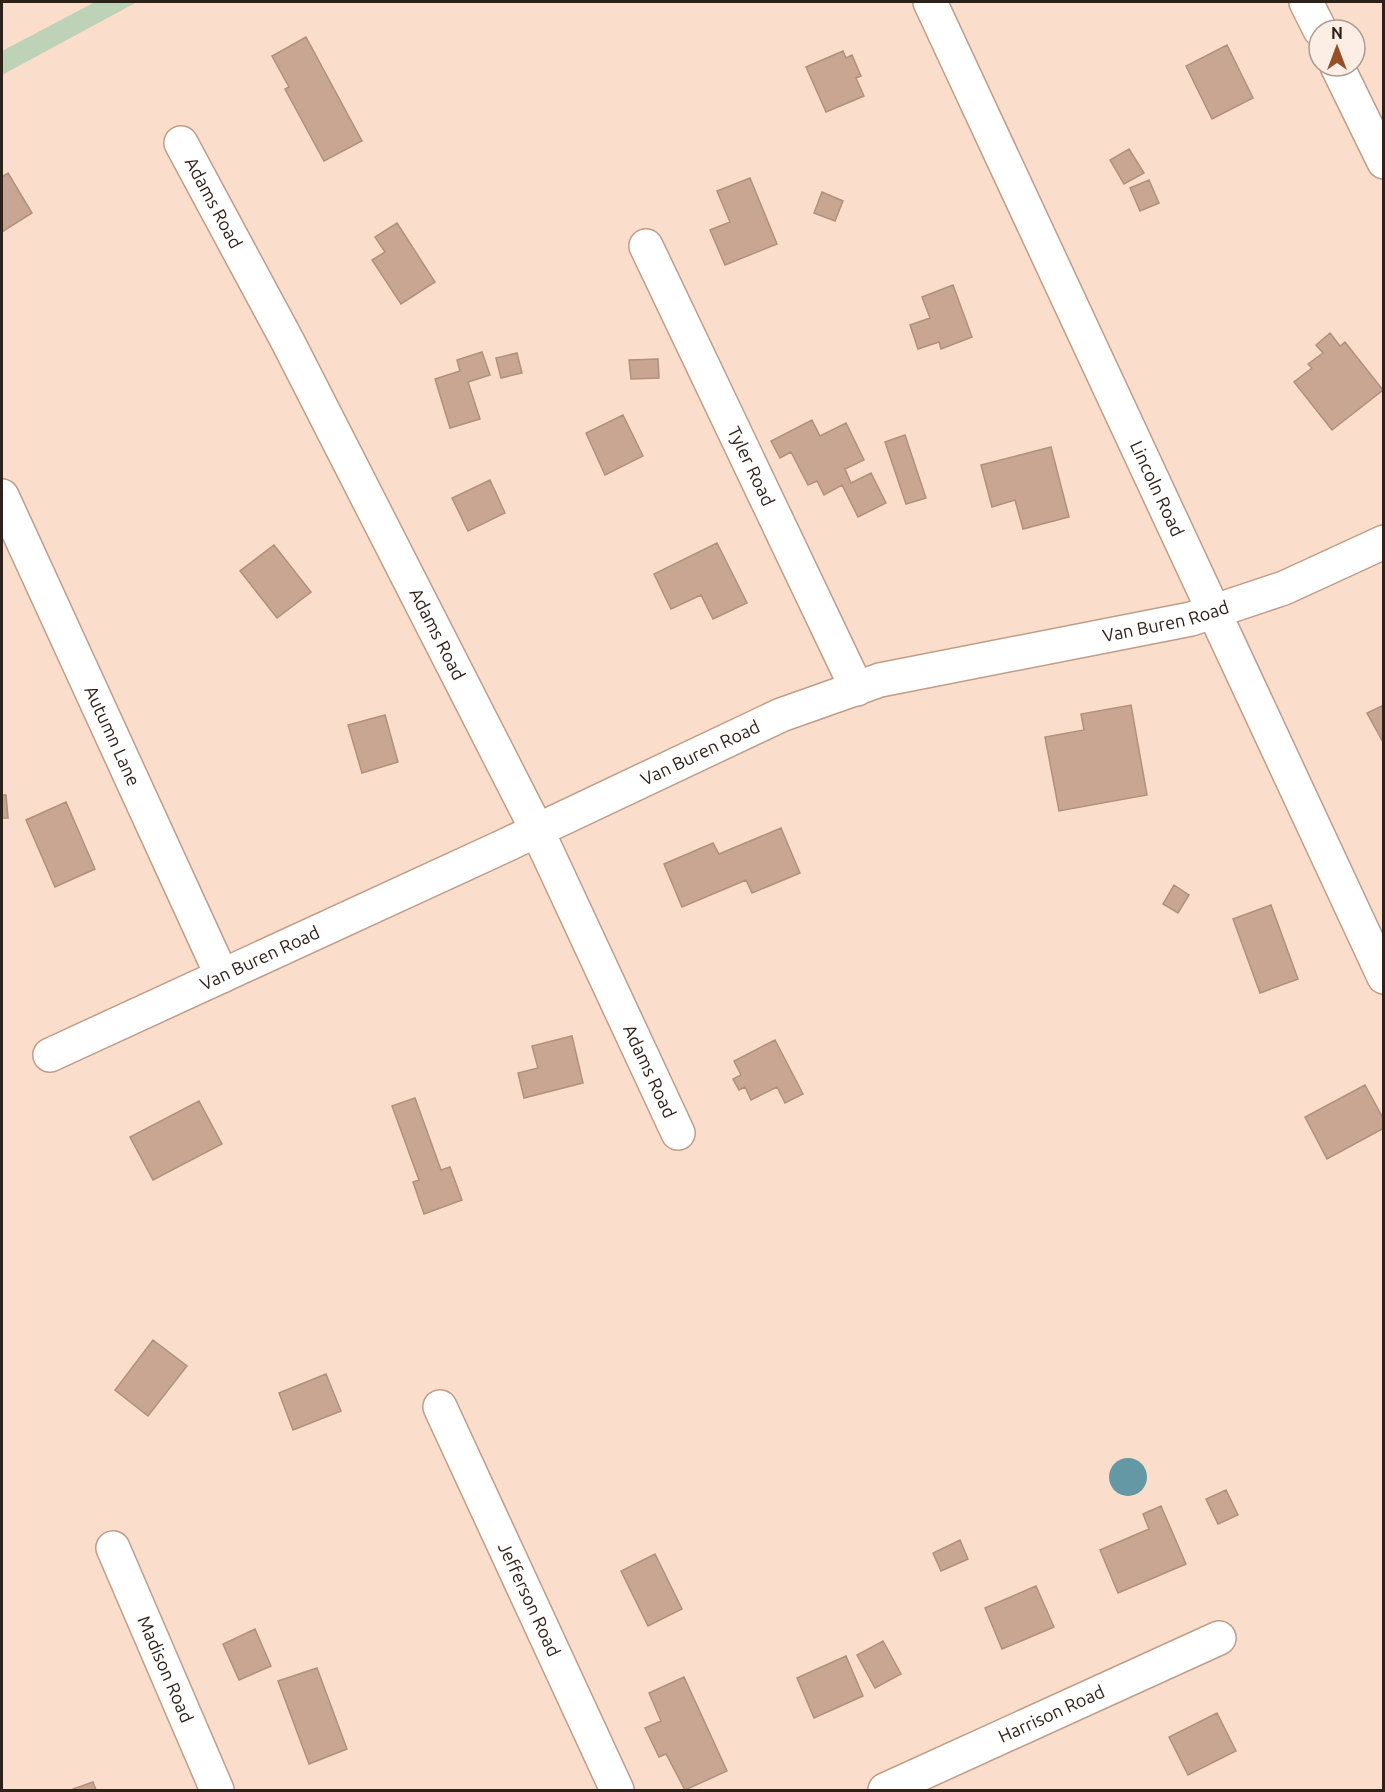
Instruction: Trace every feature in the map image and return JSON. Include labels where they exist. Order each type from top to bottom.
[{"type":"street","name":"Lincoln Road","points":[[930,2],[1383,977]]},
{"type":"street","points":[[1306,2],[1314,18]]},
{"type":"street","points":[[1343,78],[1383,162]]},
{"type":"street","name":"Adams Road","points":[[181,143],[288,342],[537,831],[678,1133]]},
{"type":"street","name":"Tyler Road","points":[[646,246],[857,688]]},
{"type":"street","name":"Autumn Lane","points":[[2,496],[222,976]]},
{"type":"street","name":"Van Buren Road","points":[[50,1055],[537,831],[781,715],[880,681],[1191,619],[1284,588],[1383,542]]},
{"type":"street","name":"Jefferson Road","points":[[440,1407],[617,1791]]},
{"type":"street","name":"Madison Road","points":[[113,1548],[217,1791]]},
{"type":"street","name":"Harrison Road","points":[[885,1791],[1219,1638]]},
{"type":"green space","points":[[95,2],[137,2],[2,75],[2,51]]},
{"type":"water","points":[[1128,1458],[1142,1463],[1147,1477],[1142,1491],[1128,1496],[1114,1491],[1109,1477],[1114,1463]]},
{"type":"building","points":[[306,37],[362,141],[324,161],[285,89],[289,87],[272,56]]},
{"type":"building","points":[[1227,45],[1253,98],[1212,119],[1186,66]]},
{"type":"building","points":[[843,51],[846,58],[852,55],[861,76],[856,78],[864,96],[826,112],[806,67]]},
{"type":"building","points":[[1129,149],[1144,173],[1124,184],[1110,160]]},
{"type":"building","points":[[8,173],[32,213],[2,232],[2,177]]},
{"type":"building","points":[[750,178],[777,244],[725,265],[710,230],[730,222],[717,191]]},
{"type":"building","points":[[1149,180],[1159,203],[1140,211],[1130,188]]},
{"type":"building","points":[[822,192],[843,201],[835,221],[814,213]]},
{"type":"building","points":[[397,223],[435,282],[401,304],[372,260],[385,252],[375,237]]},
{"type":"building","points":[[953,285],[972,337],[941,349],[939,342],[918,349],[910,325],[930,318],[922,297]]},
{"type":"building","points":[[1330,333],[1340,346],[1345,342],[1383,390],[1332,430],[1294,382],[1312,368],[1308,364],[1323,353],[1316,345]]},
{"type":"building","points":[[482,352],[490,375],[468,382],[480,419],[450,428],[435,379],[460,371],[457,360]]},
{"type":"building","points":[[517,353],[522,373],[501,378],[496,358]]},
{"type":"building","points":[[658,359],[659,378],[631,379],[629,360]]},
{"type":"building","points":[[623,415],[643,456],[605,475],[586,433]]},
{"type":"building","points":[[812,420],[820,436],[846,423],[864,460],[845,469],[851,483],[871,473],[886,503],[858,517],[842,485],[824,495],[817,481],[808,485],[791,452],[780,458],[771,441]]},
{"type":"building","points":[[905,435],[926,498],[906,504],[885,442]]},
{"type":"building","points":[[1051,447],[1069,517],[1023,529],[1015,500],[992,507],[981,465]]},
{"type":"building","points":[[490,480],[505,513],[468,531],[452,498]]},
{"type":"building","points":[[717,543],[747,603],[713,619],[701,595],[671,609],[654,574]]},
{"type":"building","points":[[274,545],[311,592],[277,618],[240,571]]},
{"type":"building","points":[[1131,705],[1147,795],[1059,811],[1045,737],[1084,730],[1081,714]]},
{"type":"building","points":[[1384,705],[1384,744],[1367,713]]},
{"type":"building","points":[[385,715],[398,762],[362,773],[348,725]]},
{"type":"building","points":[[2,795],[6,795],[8,818],[2,818]]},
{"type":"building","points":[[66,802],[95,869],[55,887],[26,820]]},
{"type":"building","points":[[781,828],[800,873],[752,893],[746,880],[682,907],[664,864],[713,843],[719,854]]},
{"type":"building","points":[[1174,885],[1189,895],[1178,913],[1163,904]]},
{"type":"building","points":[[1271,905],[1298,979],[1260,993],[1233,919]]},
{"type":"building","points":[[572,1036],[583,1083],[524,1098],[518,1073],[538,1068],[532,1046]]},
{"type":"building","points":[[775,1040],[803,1094],[785,1103],[777,1087],[751,1100],[745,1087],[739,1090],[733,1079],[741,1075],[734,1061]]},
{"type":"building","points":[[1365,1085],[1384,1120],[1384,1128],[1327,1159],[1305,1117]]},
{"type":"building","points":[[415,1098],[441,1170],[450,1167],[462,1200],[424,1214],[413,1182],[419,1180],[392,1106]]},
{"type":"building","points":[[199,1101],[222,1144],[153,1180],[130,1137]]},
{"type":"building","points":[[153,1340],[187,1366],[148,1416],[115,1390]]},
{"type":"building","points":[[326,1374],[341,1411],[293,1430],[279,1393]]},
{"type":"building","points":[[1226,1490],[1238,1515],[1218,1524],[1206,1499]]},
{"type":"building","points":[[1161,1506],[1186,1564],[1118,1593],[1100,1550],[1149,1529],[1143,1514]]},
{"type":"building","points":[[960,1540],[968,1559],[941,1571],[933,1553]]},
{"type":"building","points":[[655,1554],[682,1609],[648,1626],[621,1571]]},
{"type":"building","points":[[1036,1586],[1054,1627],[1002,1649],[985,1608]]},
{"type":"building","points":[[255,1629],[271,1666],[239,1680],[223,1644]]},
{"type":"building","points":[[883,1641],[901,1674],[875,1688],[857,1655]]},
{"type":"building","points":[[846,1656],[863,1696],[814,1718],[797,1678]]},
{"type":"building","points":[[317,1668],[347,1749],[309,1764],[278,1681]]},
{"type":"building","points":[[684,1677],[727,1771],[685,1790],[666,1754],[659,1757],[645,1728],[661,1721],[649,1693]]},
{"type":"building","points":[[1217,1713],[1236,1751],[1188,1775],[1169,1737]]},
{"type":"building","points":[[93,1782],[96,1790],[73,1790],[73,1789]]}]
